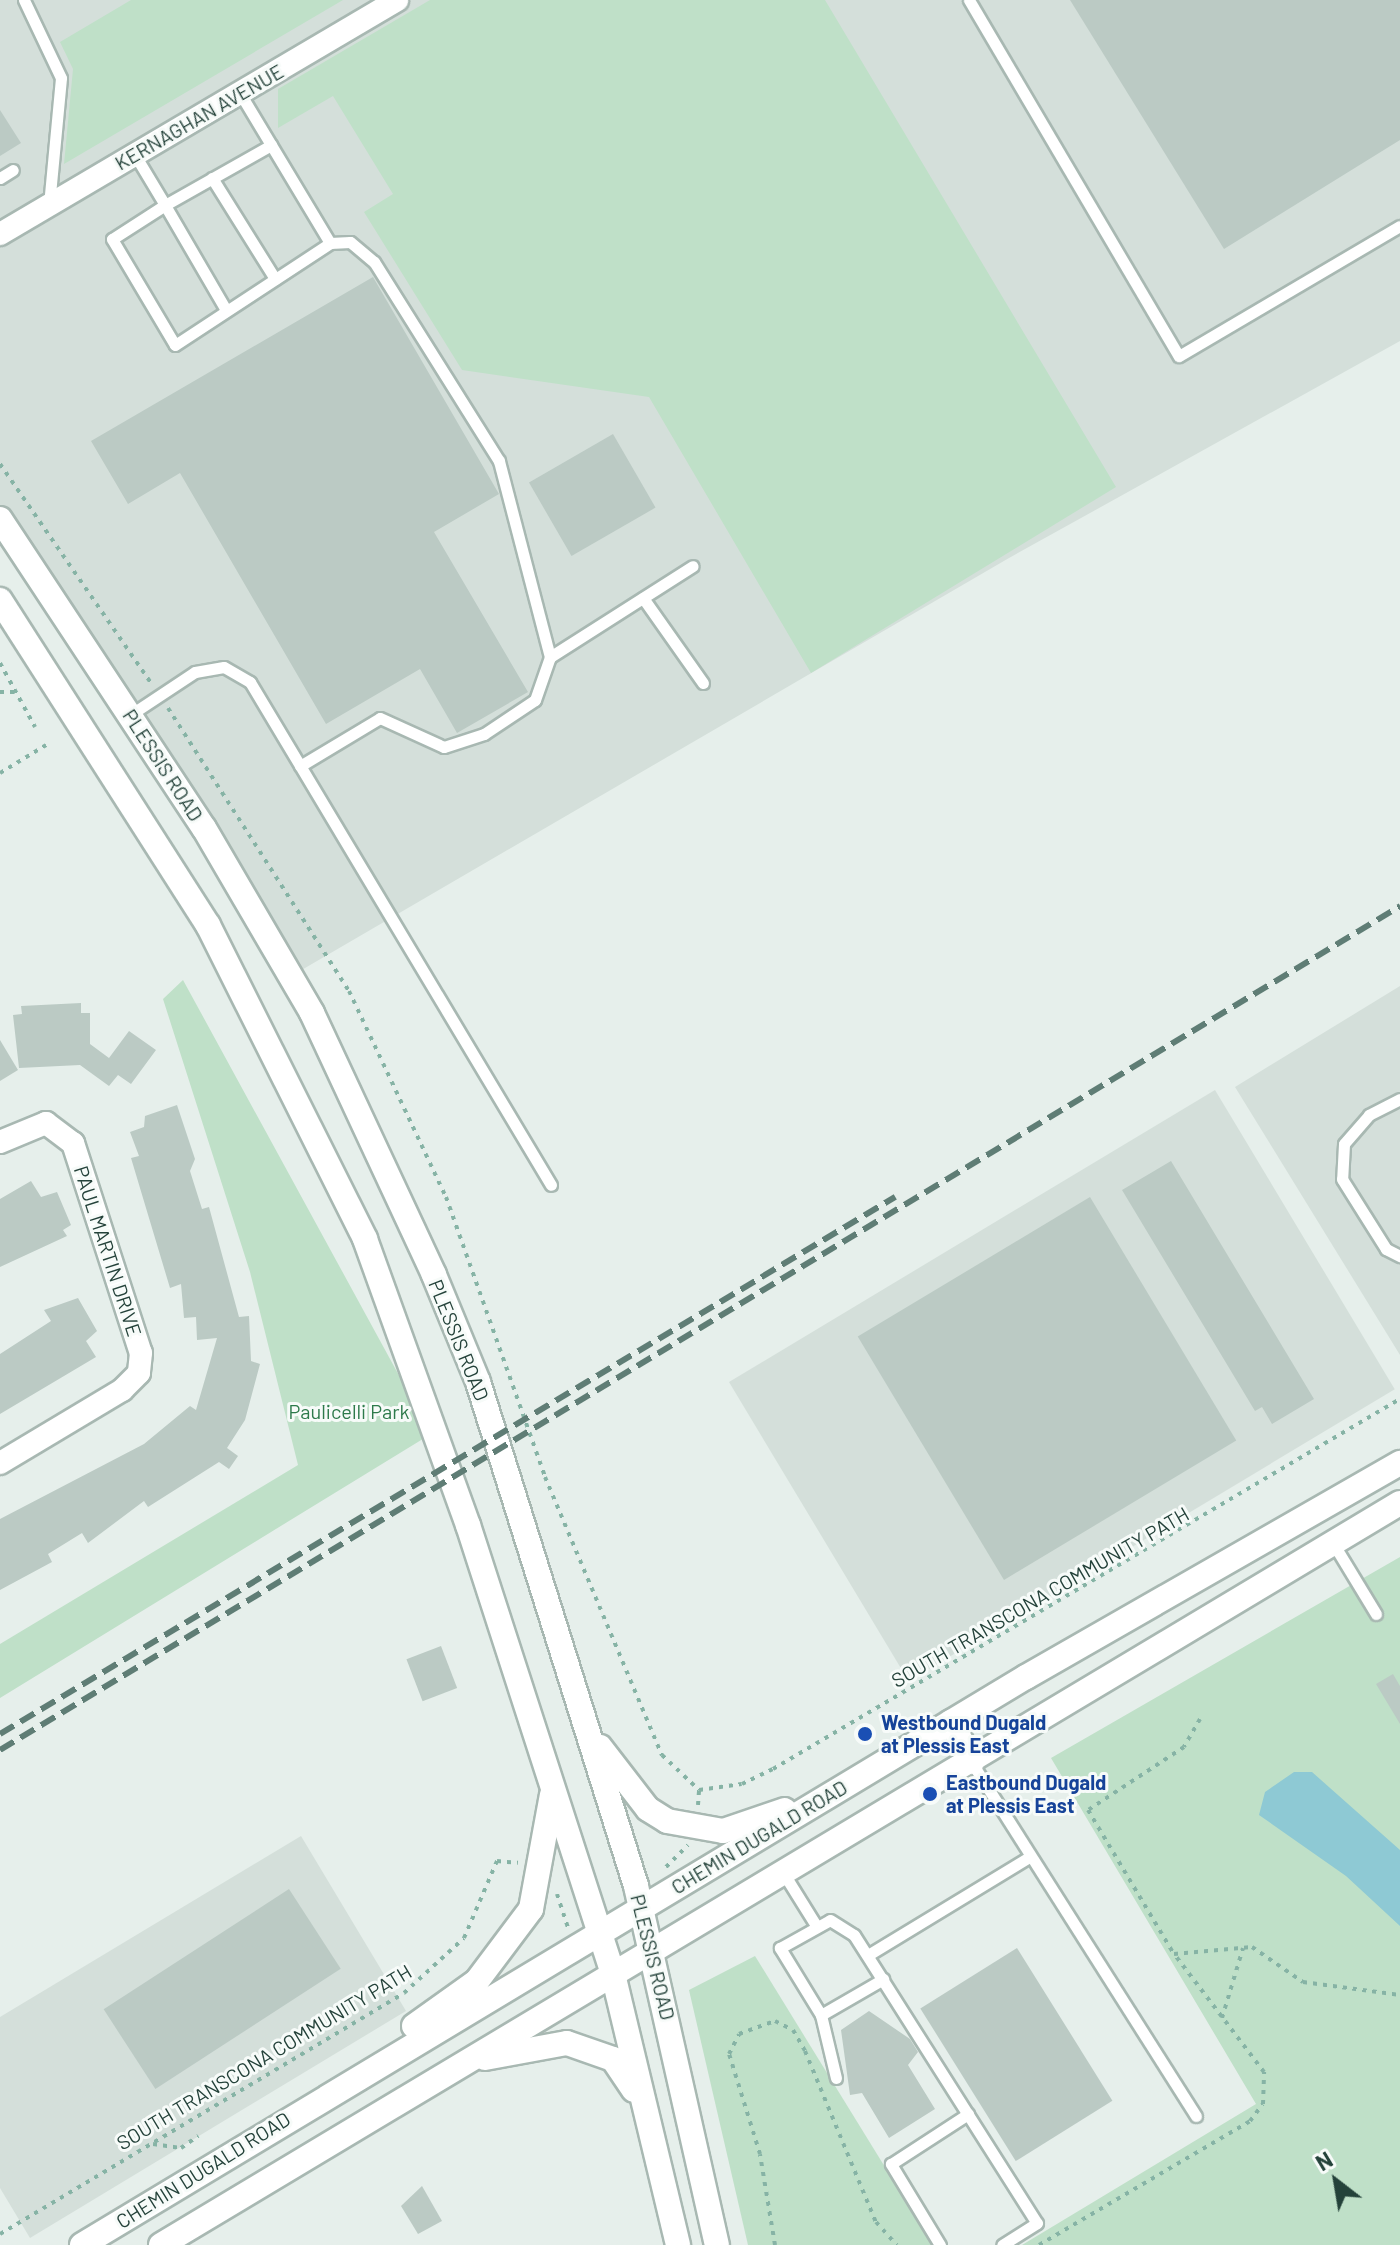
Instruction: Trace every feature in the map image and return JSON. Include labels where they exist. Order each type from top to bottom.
[{"type":"main road","name":"PLESSIS ROAD","points":[[0,519],[130,715],[312,1013],[421,1247],[478,1382],[592,1736],[641,1908],[717,2245]]},
{"type":"main road","points":[[0,600],[208,925],[323,1143],[412,1361],[600,1933],[613,1974],[678,2245]]},
{"type":"main road","name":"CHEMIN DUGALD ROAD","points":[[82,2245],[362,2073],[1294,1518],[1400,1463]]},
{"type":"main road","name":"CHEMIN DUGALD ROAD","points":[[161,2245],[1400,1503]]},
{"type":"main road","points":[[1294,1518],[1333,1542]]},
{"type":"main road","points":[[951,1722],[972,1762]]},
{"type":"main road","points":[[592,1736],[648,1809],[700,1832],[825,1798]]},
{"type":"main road","points":[[362,2073],[477,1981],[531,1909],[553,1788]]},
{"type":"main road","points":[[463,2063],[567,2043],[601,2052],[629,2080],[650,2125]]},
{"type":"street","name":"KERNAGHAN AVENUE","points":[[0,234],[397,0]]},
{"type":"street","name":"PAUL MARTIN DRIVE","points":[[0,1142],[46,1123],[73,1143],[141,1353],[139,1373],[122,1390],[0,1463]]},
{"type":"lane","points":[[24,0],[60,66],[49,205]]},
{"type":"lane","points":[[969,0],[1179,356],[1400,226]]},
{"type":"lane","points":[[240,93],[330,243]]},
{"type":"lane","points":[[271,145],[112,239],[175,345],[330,243],[350,242],[374,262],[499,461],[550,657],[535,700],[484,734],[444,747],[380,718],[300,766]]},
{"type":"lane","points":[[135,155],[226,310]]},
{"type":"lane","points":[[0,178],[13,170]]},
{"type":"lane","points":[[212,178],[275,279]]},
{"type":"lane","points":[[550,657],[693,566]]},
{"type":"lane","points":[[643,598],[703,683]]},
{"type":"lane","points":[[130,715],[195,672],[224,667],[250,682],[551,1185]]},
{"type":"lane","points":[[1400,1099],[1369,1115],[1344,1144],[1342,1179],[1386,1249],[1400,1256]]},
{"type":"lane","points":[[1333,1542],[1376,1614]]},
{"type":"lane","points":[[972,1762],[1029,1857],[1196,2116]]},
{"type":"lane","points":[[868,1955],[1029,1857]]},
{"type":"lane","points":[[784,1874],[817,1927]]},
{"type":"lane","points":[[836,2078],[821,2015],[780,1948],[817,1927],[841,1922],[868,1955],[1037,2223],[1002,2245]]},
{"type":"lane","points":[[821,2015],[883,1979]]},
{"type":"lane","points":[[940,2245],[891,2164],[968,2114]]},
{"type":"path","points":[[0,663],[35,727]]},
{"type":"path","points":[[0,692],[14,692]]},
{"type":"path","points":[[0,773],[46,745]]},
{"type":"path","name":"SOUTH TRANSCONA COMMUNITY PATH","points":[[698,1806],[699,1790],[742,1784],[773,1769],[1400,1399]]},
{"type":"path","points":[[1200,1719],[1184,1747],[1088,1810],[1174,1954],[1243,1948],[1303,1982],[1400,1995]]},
{"type":"path","name":"SOUTH TRANSCONA COMMUNITY PATH","points":[[0,2234],[432,1973],[464,1938],[497,1861]]},
{"type":"path","points":[[1222,2020],[1243,1948]]},
{"type":"path","points":[[775,2245],[760,2154],[729,2054],[739,2034],[775,2021],[793,2030],[805,2051],[876,2222],[897,2245]]},
{"type":"path","points":[[151,2144],[181,2148],[198,2136]]},
{"type":"shaded area","points":[[0,0],[1400,0],[1400,341],[1009,558],[293,975],[0,515]]},
{"type":"shaded area","points":[[1400,986],[1400,1355],[1235,1087]]},
{"type":"shaded area","points":[[1215,1090],[1395,1389],[909,1681],[729,1382]]},
{"type":"shaded area","points":[[301,1836],[406,2011],[30,2238],[0,2188],[0,2017]]},
{"type":"green space","points":[[131,0],[343,0],[64,164],[73,69],[60,42]]},
{"type":"green space","points":[[430,0],[825,0],[1116,487],[811,673],[649,397],[462,370],[364,212],[393,194],[333,96],[278,128],[278,89]]},
{"type":"green space","name":"Paulicelli Park","points":[[183,980],[431,1434],[0,1698],[0,1644],[298,1465],[250,1272],[163,999]]},
{"type":"green space","points":[[1400,1557],[1400,2245],[1022,2245],[1256,2104],[1051,1758]]},
{"type":"green space","points":[[755,1956],[933,2245],[748,2245],[689,1990]]},
{"type":"water","points":[[1294,1772],[1312,1772],[1400,1850],[1400,1926],[1346,1876],[1259,1815],[1265,1792]]},
{"type":"building","points":[[1070,0],[1400,0],[1400,140],[1224,249]]},
{"type":"building","points":[[0,110],[21,143],[0,156]]},
{"type":"building","points":[[373,277],[499,494],[434,532],[528,692],[457,733],[420,669],[326,724],[180,473],[128,504],[91,441]]},
{"type":"building","points":[[613,434],[656,508],[571,556],[529,483]]},
{"type":"building","points":[[81,1003],[81,1013],[90,1013],[90,1044],[109,1058],[129,1031],[156,1050],[131,1084],[118,1075],[109,1086],[80,1065],[19,1068],[13,1015],[22,1014],[21,1006]]},
{"type":"building","points":[[0,1040],[18,1070],[0,1081]]},
{"type":"building","points":[[177,1105],[195,1159],[190,1171],[202,1209],[209,1207],[239,1317],[249,1316],[251,1361],[260,1364],[245,1420],[227,1448],[238,1456],[229,1469],[219,1462],[148,1507],[144,1501],[88,1543],[82,1533],[48,1554],[52,1562],[0,1590],[0,1519],[144,1444],[190,1406],[196,1410],[217,1338],[197,1340],[196,1317],[184,1318],[181,1284],[170,1288],[131,1158],[139,1156],[130,1132],[144,1127],[145,1116]]},
{"type":"building","points":[[1171,1161],[1314,1399],[1272,1424],[1262,1407],[1255,1411],[1122,1190]]},
{"type":"building","points":[[31,1181],[41,1197],[57,1192],[71,1225],[63,1230],[67,1236],[0,1267],[0,1199]]},
{"type":"building","points":[[1090,1197],[1236,1440],[1004,1580],[858,1337]]},
{"type":"building","points":[[78,1298],[97,1331],[86,1341],[96,1357],[0,1414],[0,1354],[51,1321],[44,1310]]},
{"type":"building","points":[[441,1646],[457,1688],[423,1701],[406,1659]]},
{"type":"building","points":[[1393,1674],[1400,1686],[1400,1724],[1376,1684]]},
{"type":"building","points":[[289,1889],[341,1969],[155,2089],[104,2009]]},
{"type":"building","points":[[1017,1948],[1112,2101],[1016,2161],[920,2008]]},
{"type":"building","points":[[869,2011],[910,2039],[918,2052],[908,2065],[935,2109],[889,2138],[862,2093],[850,2095],[841,2030]]},
{"type":"building","points":[[422,2186],[442,2221],[418,2234],[401,2206]]},
{"type":"railway","points":[[0,1750],[1400,906]]},
{"type":"railway","points":[[0,1734],[895,1197]]},
{"type":"place","name":"Westbound Dugald at Plessis East","points":[[865,1734]]},
{"type":"place","name":"Eastbound Dugald at Plessis East","points":[[930,1794]]}]
